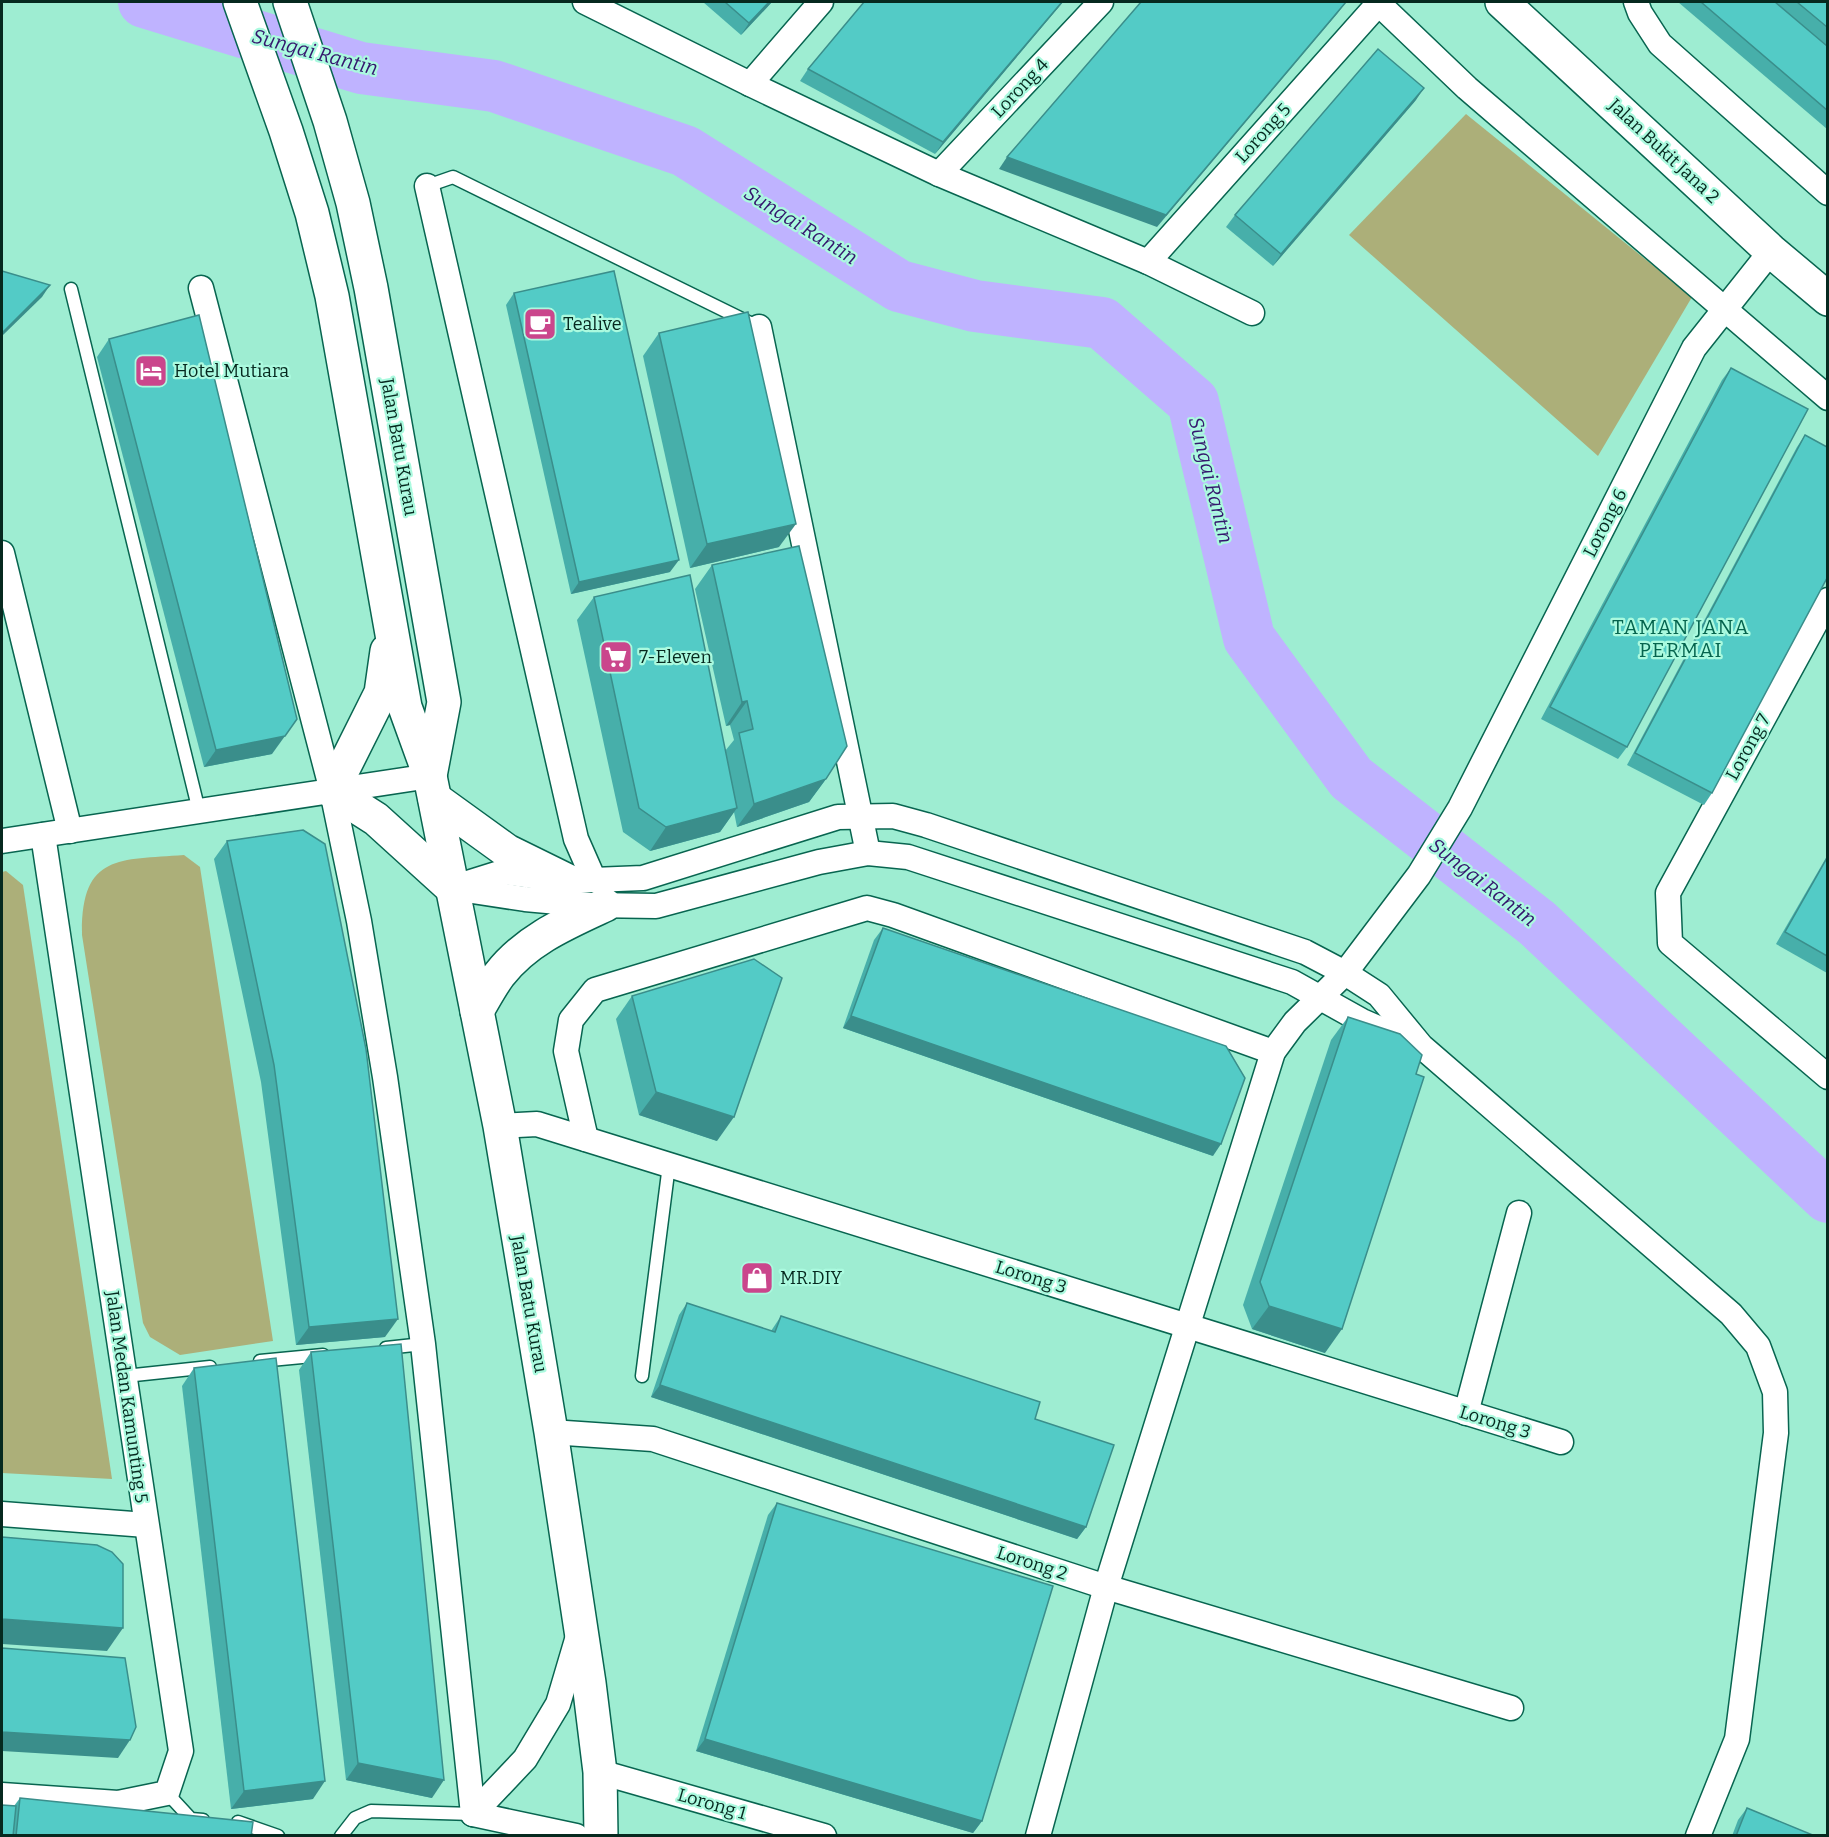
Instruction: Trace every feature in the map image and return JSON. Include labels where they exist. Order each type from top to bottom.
[{"type":"main road","name":"Jalan Batu Kurau","points":[[240,2],[312,213],[332,296],[405,706],[433,787],[500,1126],[551,1432],[580,1628],[600,1772],[601,1836]]},
{"type":"main road","name":"Jalan Batu Kurau","points":[[290,2],[330,121],[352,203],[371,288],[444,702],[433,787]]},
{"type":"main road","name":"Jalan Bukit Jana 2","points":[[1510,4],[1771,251],[1827,299]]},
{"type":"main road","points":[[391,625],[381,693],[332,791],[376,819],[453,888]]},
{"type":"main road","points":[[433,787],[507,851],[589,889],[555,928],[522,951],[499,975],[477,1011]]},
{"type":"street","points":[[585,2],[939,174],[1148,262],[1252,313]]},
{"type":"street","points":[[750,84],[821,2]]},
{"type":"street","name":"Lorong 4","points":[[939,174],[1101,2]]},
{"type":"street","points":[[1378,2],[1467,88],[1827,398]]},
{"type":"street","name":"Lorong 5","points":[[1148,262],[1378,2]]},
{"type":"street","points":[[1636,2],[1640,13],[1660,45],[1827,193]]},
{"type":"street","points":[[427,186],[589,889]]},
{"type":"street","name":"Lorong 6","points":[[1038,1836],[1106,1587],[1273,1052],[1295,1022],[1345,973],[1419,875],[1460,808],[1694,348],[1771,251]]},
{"type":"street","points":[[201,288],[332,791],[359,921],[385,1077],[423,1344],[473,1814]]},
{"type":"street","points":[[759,327],[868,853]]},
{"type":"street","points":[[2,553],[70,831]]},
{"type":"street","name":"Lorong 7","points":[[1827,600],[1668,893],[1670,944],[1827,1077]]},
{"type":"street","points":[[2,841],[332,791],[433,787]]},
{"type":"street","points":[[453,888],[525,899],[589,889],[643,878],[838,817],[893,816],[1305,952],[1345,973],[1379,995],[1421,1046],[1731,1314],[1758,1346],[1775,1392],[1776,1433],[1737,1739],[1698,1836]]},
{"type":"street","name":"Jalan Medan Kamunting 5","points":[[43,835],[181,1750],[167,1793]]},
{"type":"street","points":[[453,888],[503,872],[589,889],[656,906],[819,862],[868,853],[908,857],[1292,982],[1362,1021],[1421,1046]]},
{"type":"street","points":[[586,1139],[566,1051],[571,1020],[596,990],[867,908],[893,915],[1273,1052]]},
{"type":"street","name":"Lorong 3","points":[[500,1126],[537,1124],[1561,1442]]},
{"type":"street","points":[[1467,1413],[1519,1213]]},
{"type":"street","name":"Lorong 2","points":[[551,1432],[653,1439],[1106,1587],[1511,1708]]},
{"type":"street","points":[[2,1514],[146,1525]]},
{"type":"street","points":[[473,1814],[525,1759],[558,1704],[580,1628]]},
{"type":"street","name":"Lorong 1","points":[[600,1772],[824,1836]]},
{"type":"street","points":[[2,1795],[118,1803],[167,1793]]},
{"type":"street","points":[[473,1814],[576,1836]]},
{"type":"lane","points":[[427,186],[453,177],[759,327]]},
{"type":"lane","points":[[70,289],[199,811]]},
{"type":"lane","points":[[642,1376],[669,1165]]},
{"type":"lane","points":[[377,1349],[423,1344]]},
{"type":"lane","points":[[251,1362],[331,1354]]},
{"type":"lane","points":[[124,1376],[228,1365]]},
{"type":"lane","points":[[167,1793],[191,1819],[243,1822],[278,1836]]},
{"type":"lane","points":[[341,1836],[355,1818],[370,1811],[473,1814]]},
{"type":"green space","points":[[1466,114],[1692,297],[1598,456],[1349,235]]},
{"type":"green space","points":[[184,855],[200,867],[273,1341],[180,1355],[150,1337],[143,1323],[82,935],[83,909],[88,889],[96,875],[122,861]]},
{"type":"green space","points":[[6,871],[23,885],[112,1479],[2,1473],[2,872]]},
{"type":"building","points":[[725,2],[769,2],[749,23]]},
{"type":"building","points":[[864,2],[1062,2],[943,142],[808,69]]},
{"type":"building","points":[[1141,2],[1346,2],[1166,215],[1007,157]]},
{"type":"building","points":[[1701,2],[1775,2],[1827,46],[1827,110]]},
{"type":"building","points":[[1797,2],[1827,2],[1827,27]]},
{"type":"building","points":[[1378,49],[1424,88],[1281,254],[1235,215]]},
{"type":"building","points":[[2,271],[50,285],[2,333]]},
{"type":"building","points":[[614,271],[679,560],[579,582],[514,293]]},
{"type":"building","points":[[748,312],[796,524],[707,544],[659,333]]},
{"type":"building","points":[[199,315],[297,719],[285,736],[216,750],[109,339]]},
{"type":"building","points":[[1731,368],[1808,409],[1627,747],[1550,707]]},
{"type":"building","points":[[1805,435],[1827,447],[1827,578],[1712,793],[1635,753]]},
{"type":"building","points":[[799,546],[847,746],[826,779],[754,804],[739,733],[753,729],[747,701],[742,702],[712,565]]},
{"type":"building","points":[[690,575],[737,808],[666,827],[639,808],[594,597]]},
{"type":"building","points":[[303,830],[325,844],[366,1049],[398,1319],[309,1327],[274,1065],[227,841]]},
{"type":"building","points":[[1827,858],[1827,956],[1785,932]]},
{"type":"building","points":[[883,928],[1226,1046],[1245,1078],[1221,1144],[851,1016]]},
{"type":"building","points":[[754,959],[782,978],[734,1117],[656,1092],[632,996]]},
{"type":"building","points":[[1348,1017],[1400,1034],[1422,1055],[1416,1074],[1424,1077],[1342,1329],[1269,1306],[1260,1282]]},
{"type":"building","points":[[687,1303],[775,1332],[781,1316],[1040,1402],[1035,1419],[1114,1445],[1086,1527],[660,1385]]},
{"type":"building","points":[[401,1344],[444,1780],[358,1763],[311,1352]]},
{"type":"building","points":[[276,1358],[325,1781],[244,1791],[194,1368]]},
{"type":"building","points":[[777,1503],[1053,1586],[982,1821],[705,1739]]},
{"type":"building","points":[[2,1537],[97,1545],[112,1552],[123,1564],[123,1628],[2,1619]]},
{"type":"building","points":[[2,1648],[125,1658],[136,1727],[130,1740],[2,1732]]},
{"type":"building","points":[[20,1798],[253,1822],[251,1836],[16,1836]]},
{"type":"building","points":[[2,1805],[16,1806],[13,1836],[2,1836]]},
{"type":"building","points":[[1747,1808],[1815,1836],[1736,1836]]},
{"type":"waterway","name":"Sungai Rantin","points":[[144,2],[361,68],[494,86],[685,151],[899,286],[975,306],[1102,323],[1193,402],[1249,638],[1351,778],[1537,923],[1828,1197]]},
{"type":"place","name":"Tealive","points":[[540,324]]},
{"type":"place","name":"Hotel Mutiara","points":[[151,371]]},
{"type":"place","name":"7-Eleven","points":[[616,657]]},
{"type":"place","name":"MR.DIY","points":[[757,1278]]},
{"type":"district","name":"TAMAN JANA PERMAI","points":[[1681,638]]}]
